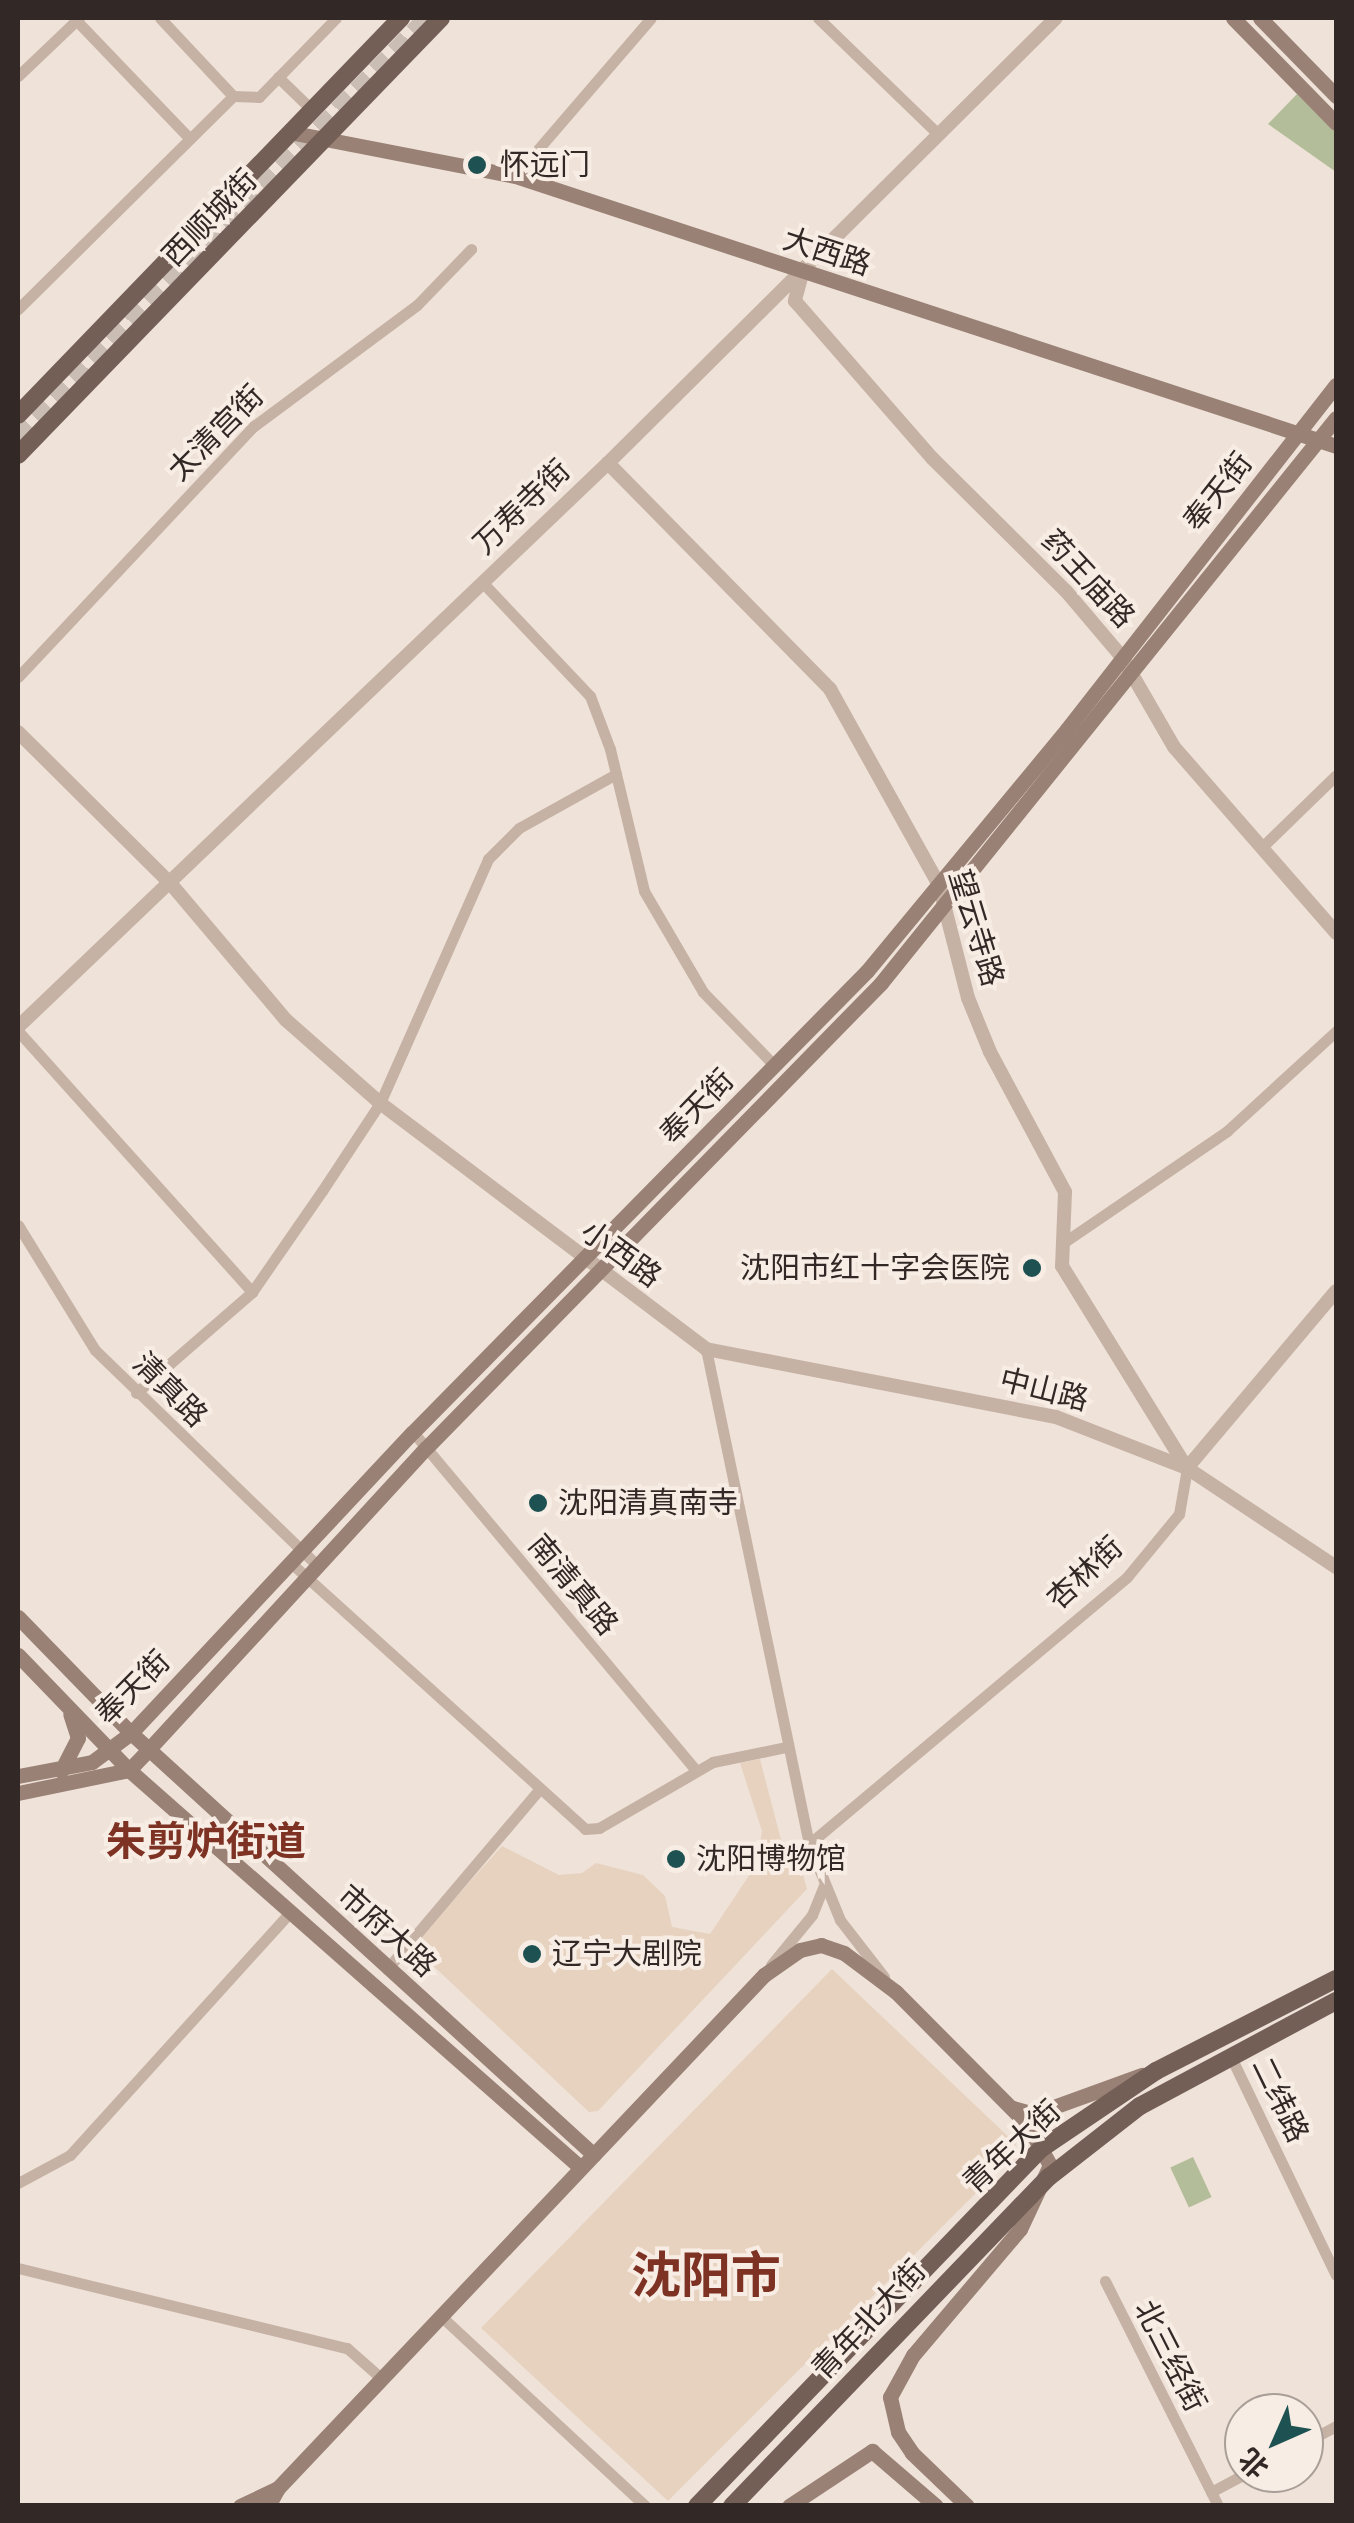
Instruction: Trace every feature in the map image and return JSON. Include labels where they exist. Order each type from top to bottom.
[{"type":"main road","name":"西顺城街","points":[[18,415],[402,18]]},
{"type":"main road","name":"西顺城街","points":[[18,454],[441,18]]},
{"type":"main road","points":[[1233,18],[1336,122]]},
{"type":"main road","points":[[1260,18],[1336,94]]},
{"type":"main road","name":"大西路","points":[[294,133],[515,176],[802,274],[1336,446]]},
{"type":"main road","name":"奉天街","points":[[18,1776],[61,1771],[109,1750],[131,1734],[413,1432],[775,1066],[939,885],[1336,384]]},
{"type":"main road","name":"奉天街","points":[[18,1793],[130,1770],[427,1447],[881,983],[1336,418]]},
{"type":"main road","name":"市府大路","points":[[18,1617],[131,1734],[594,2155]]},
{"type":"main road","name":"市府大路","points":[[18,1655],[130,1770],[581,2168]]},
{"type":"main road","points":[[61,1771],[78,1738],[66,1706]]},
{"type":"main road","points":[[268,2506],[278,2488],[764,1975],[800,1950],[821,1945],[844,1953],[896,1992],[1010,2106],[1042,2148],[1049,2177],[1003,2253],[913,2356],[890,2397],[898,2432],[912,2453],[967,2506]]},
{"type":"main road","name":"青年大街","points":[[818,2382],[1042,2148],[1156,2071],[1336,1979]]},
{"type":"main road","name":"青年大街","points":[[1049,2177],[1140,2106],[1336,2001]]},
{"type":"main road","points":[[1010,2106],[1034,2114],[1156,2071]]},
{"type":"main road","name":"青年北大街","points":[[732,2506],[1049,2177]]},
{"type":"main road","name":"青年北大街","points":[[696,2506],[818,2382]]},
{"type":"main road","points":[[789,2506],[872,2451],[936,2506]]},
{"type":"main road","points":[[240,2506],[278,2488]]},
{"type":"street","points":[[18,76],[77,18],[189,138]]},
{"type":"street","points":[[160,18],[232,96],[259,97],[336,18]]},
{"type":"street","points":[[515,176],[651,18]]},
{"type":"street","points":[[818,18],[939,135]]},
{"type":"street","name":"万寿寺街","points":[[18,1029],[608,463],[1056,18]]},
{"type":"street","points":[[278,78],[312,110]]},
{"type":"street","points":[[18,308],[232,96]]},
{"type":"street","name":"太清宫街","points":[[18,677],[254,426],[417,306],[471,249]]},
{"type":"street","name":"药王庙路","points":[[802,274],[795,301],[932,458],[1122,656],[1174,747],[1336,933]]},
{"type":"street","name":"望云寺路","points":[[608,463],[830,689],[939,885],[968,998],[990,1052],[1065,1192],[1062,1266],[1186,1468]]},
{"type":"street","points":[[483,583],[590,696],[616,774],[644,891],[671,944],[703,992],[775,1066]]},
{"type":"street","name":"小西路","points":[[18,732],[171,884],[286,1020],[380,1103],[584,1261],[706,1349]]},
{"type":"street","points":[[136,1393],[252,1292],[380,1103],[488,859],[519,828],[616,774]]},
{"type":"street","points":[[1262,847],[1336,774]]},
{"type":"street","points":[[18,1029],[252,1292]]},
{"type":"street","points":[[1063,1243],[1227,1131],[1336,1032]]},
{"type":"street","name":"清真路","points":[[18,1225],[96,1350],[136,1393],[296,1557],[537,1792],[585,1829],[599,1828],[696,1770],[786,1747]]},
{"type":"street","name":"杏林街","points":[[809,1844],[1127,1576],[1179,1514],[1186,1468],[1336,1291]]},
{"type":"street","points":[[706,1349],[809,1844],[840,1920],[896,1992]]},
{"type":"street","name":"中山路","points":[[706,1349],[1056,1417],[1186,1468],[1336,1567]]},
{"type":"street","name":"南清真路","points":[[413,1432],[696,1770]]},
{"type":"street","points":[[387,1969],[537,1792]]},
{"type":"street","points":[[764,1975],[812,1915],[824,1886]]},
{"type":"street","points":[[18,2183],[70,2155],[290,1911]]},
{"type":"street","name":"二纬路","points":[[1230,2055],[1336,2275]]},
{"type":"street","points":[[18,2268],[347,2348],[382,2379]]},
{"type":"street","name":"北三经街","points":[[1105,2282],[1218,2506]]},
{"type":"street","points":[[443,2318],[644,2506]]},
{"type":"street","points":[[1211,2492],[1224,2485]]},
{"type":"green space","points":[[1297,94],[1336,133],[1336,172],[1268,124]]},
{"type":"green space","points":[[1193,2157],[1212,2197],[1189,2207],[1170,2168]]},
{"type":"shaded area","points":[[760,1759],[786,1859],[801,1867],[807,1889],[598,2111],[589,2112],[412,1946],[502,1846],[559,1875],[582,1873],[596,1863],[643,1875],[665,1896],[672,1927],[710,1934],[756,1865],[762,1831],[740,1763]]},
{"type":"shaded area","points":[[832,1969],[1016,2144],[999,2170],[668,2501],[481,2328]]},
{"type":"tunnel","points":[[18,439],[427,18]]},
{"type":"place","name":"怀远门","points":[[477,165]]},
{"type":"place","name":"沈阳市红十字会医院","points":[[1032,1268]]},
{"type":"place","name":"沈阳清真南寺","points":[[538,1503]]},
{"type":"place","name":"沈阳博物馆","points":[[676,1859]]},
{"type":"place","name":"辽宁大剧院","points":[[532,1954]]},
{"type":"district","name":"朱剪炉街道","points":[[206,1842]]},
{"type":"district","name":"沈阳市","points":[[706,2277]]}]
